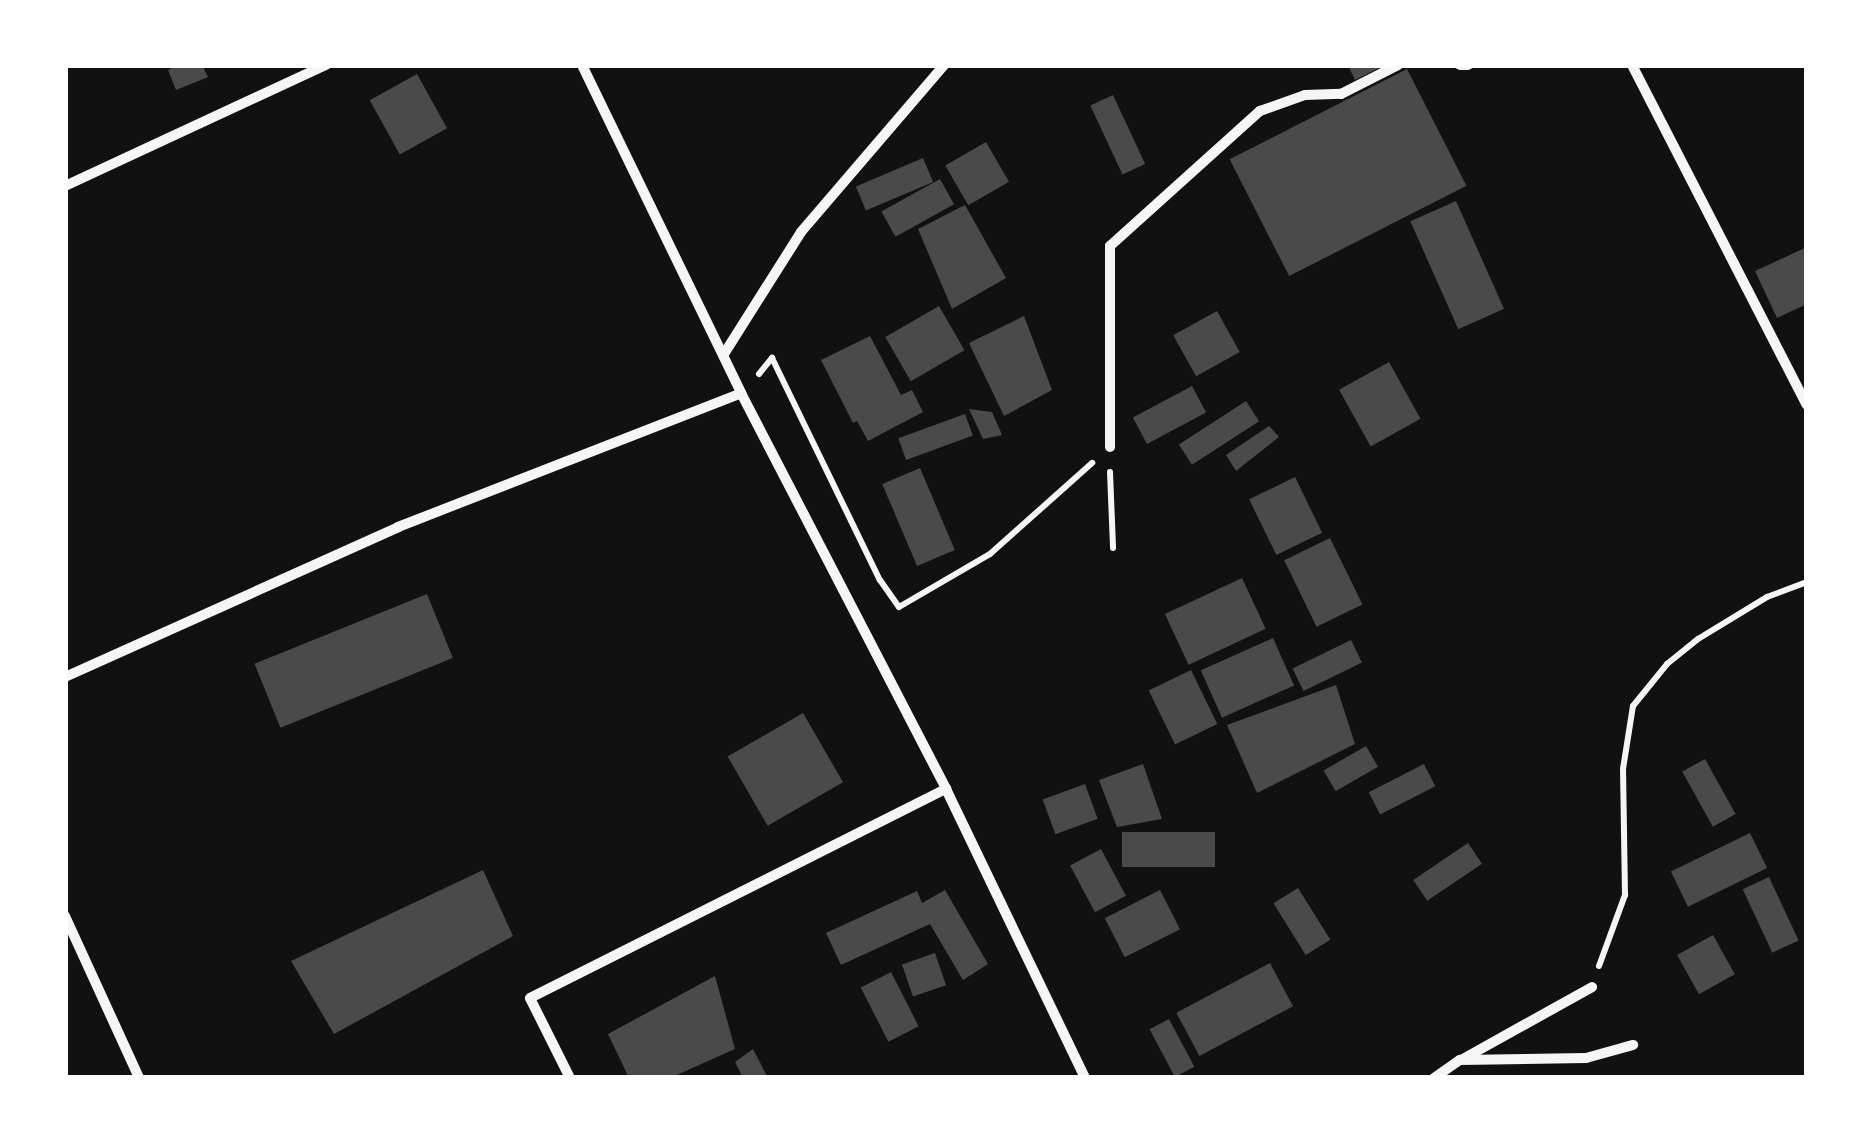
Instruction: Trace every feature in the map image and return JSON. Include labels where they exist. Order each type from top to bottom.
[{"type":"street","points":[[65,186],[326,65]]},
{"type":"street","points":[[582,65],[741,393],[946,789],[1084,1078]]},
{"type":"street","points":[[724,354],[802,232],[944,65]]},
{"type":"street","points":[[1110,447],[1110,246],[1260,110],[1304,95],[1341,94],[1398,65]]},
{"type":"street","points":[[1460,65],[1468,65]]},
{"type":"street","points":[[1632,65],[1807,405]]},
{"type":"street","points":[[65,677],[398,527],[741,393]]},
{"type":"street","points":[[570,1078],[530,998],[946,789]]},
{"type":"street","points":[[65,916],[139,1078]]},
{"type":"street","points":[[1434,1078],[1592,986]]},
{"type":"street","points":[[1460,1060],[1586,1058],[1633,1045]]},
{"type":"path","points":[[772,358],[880,580],[899,607],[990,554],[1110,447]]},
{"type":"path","points":[[1110,447],[1113,548]]},
{"type":"path","points":[[1592,986],[1625,895],[1623,769],[1633,706],[1667,664],[1698,639],[1767,597],[1807,582]]},
{"type":"building","points":[[178,65],[202,65],[208,77],[176,90],[168,70]]},
{"type":"building","points":[[1348,65],[1385,65],[1355,80]]},
{"type":"building","points":[[1407,69],[1466,186],[1289,276],[1230,159]]},
{"type":"building","points":[[417,74],[447,128],[400,154],[370,100]]},
{"type":"building","points":[[1113,95],[1145,164],[1122,174],[1090,106]]},
{"type":"building","points":[[986,142],[1009,182],[968,205],[945,166]]},
{"type":"building","points":[[923,158],[933,182],[866,210],[856,187]]},
{"type":"building","points":[[940,179],[954,204],[895,237],[881,211]]},
{"type":"building","points":[[1456,201],[1504,309],[1458,329],[1410,221]]},
{"type":"building","points":[[965,205],[1006,278],[952,309],[918,229]]},
{"type":"building","points":[[1807,247],[1807,304],[1777,318],[1755,271]]},
{"type":"building","points":[[939,306],[964,350],[911,381],[885,337]]},
{"type":"building","points":[[1217,311],[1240,352],[1196,376],[1173,335]]},
{"type":"building","points":[[1024,316],[1052,390],[1004,416],[969,343]]},
{"type":"building","points":[[870,336],[901,395],[912,390],[923,412],[868,441],[857,421],[853,423],[821,360]]},
{"type":"building","points":[[1389,362],[1421,419],[1371,446],[1339,390]]},
{"type":"building","points":[[1192,386],[1206,412],[1147,444],[1133,417]]},
{"type":"building","points":[[1246,401],[1259,421],[1192,465],[1179,445]]},
{"type":"building","points":[[969,409],[992,412],[1002,435],[983,439]]},
{"type":"building","points":[[965,414],[973,436],[906,460],[898,438]]},
{"type":"building","points":[[1269,426],[1279,437],[1236,471],[1226,455]]},
{"type":"building","points":[[920,468],[955,550],[917,566],[882,484]]},
{"type":"building","points":[[1295,477],[1322,533],[1276,555],[1249,499]]},
{"type":"building","points":[[1330,538],[1362,605],[1317,627],[1284,560]]},
{"type":"building","points":[[1242,578],[1266,629],[1189,665],[1165,614]]},
{"type":"building","points":[[427,594],[453,658],[280,728],[255,664]]},
{"type":"building","points":[[1273,638],[1294,686],[1222,718],[1201,670]]},
{"type":"building","points":[[1351,640],[1362,662],[1304,691],[1293,668]]},
{"type":"building","points":[[1191,670],[1217,724],[1175,745],[1149,691]]},
{"type":"building","points":[[1336,685],[1355,744],[1257,793],[1227,725]]},
{"type":"building","points":[[803,713],[843,782],[768,826],[728,757]]},
{"type":"building","points":[[1366,746],[1378,767],[1336,791],[1324,770]]},
{"type":"building","points":[[1705,759],[1736,814],[1713,827],[1682,772]]},
{"type":"building","points":[[1143,764],[1162,819],[1117,827],[1099,780]]},
{"type":"building","points":[[1424,764],[1435,786],[1380,814],[1369,792]]},
{"type":"building","points":[[1085,784],[1098,819],[1055,834],[1043,799]]},
{"type":"building","points":[[1122,832],[1215,832],[1215,867],[1122,867]]},
{"type":"building","points":[[1750,833],[1767,868],[1688,907],[1671,872]]},
{"type":"building","points":[[1468,843],[1482,864],[1427,901],[1413,880]]},
{"type":"building","points":[[1101,849],[1126,896],[1095,912],[1070,865]]},
{"type":"building","points":[[483,870],[513,936],[334,1034],[291,961]]},
{"type":"building","points":[[1769,877],[1799,940],[1772,953],[1743,889]]},
{"type":"building","points":[[1298,888],[1330,940],[1306,955],[1273,903]]},
{"type":"building","points":[[945,890],[988,964],[963,980],[930,924],[841,965],[826,933],[917,891],[922,903]]},
{"type":"building","points":[[1160,890],[1180,929],[1125,957],[1105,918]]},
{"type":"building","points":[[1713,935],[1735,974],[1699,994],[1677,955]]},
{"type":"building","points":[[935,953],[946,985],[913,997],[902,964]]},
{"type":"building","points":[[1270,963],[1293,1006],[1199,1056],[1176,1013]]},
{"type":"building","points":[[891,972],[919,1026],[888,1042],[861,987]]},
{"type":"building","points":[[715,976],[735,1049],[670,1078],[629,1078],[608,1034]]},
{"type":"building","points":[[1169,1019],[1194,1067],[1175,1077],[1150,1029]]},
{"type":"building","points":[[753,1049],[768,1078],[743,1078],[735,1062]]}]
